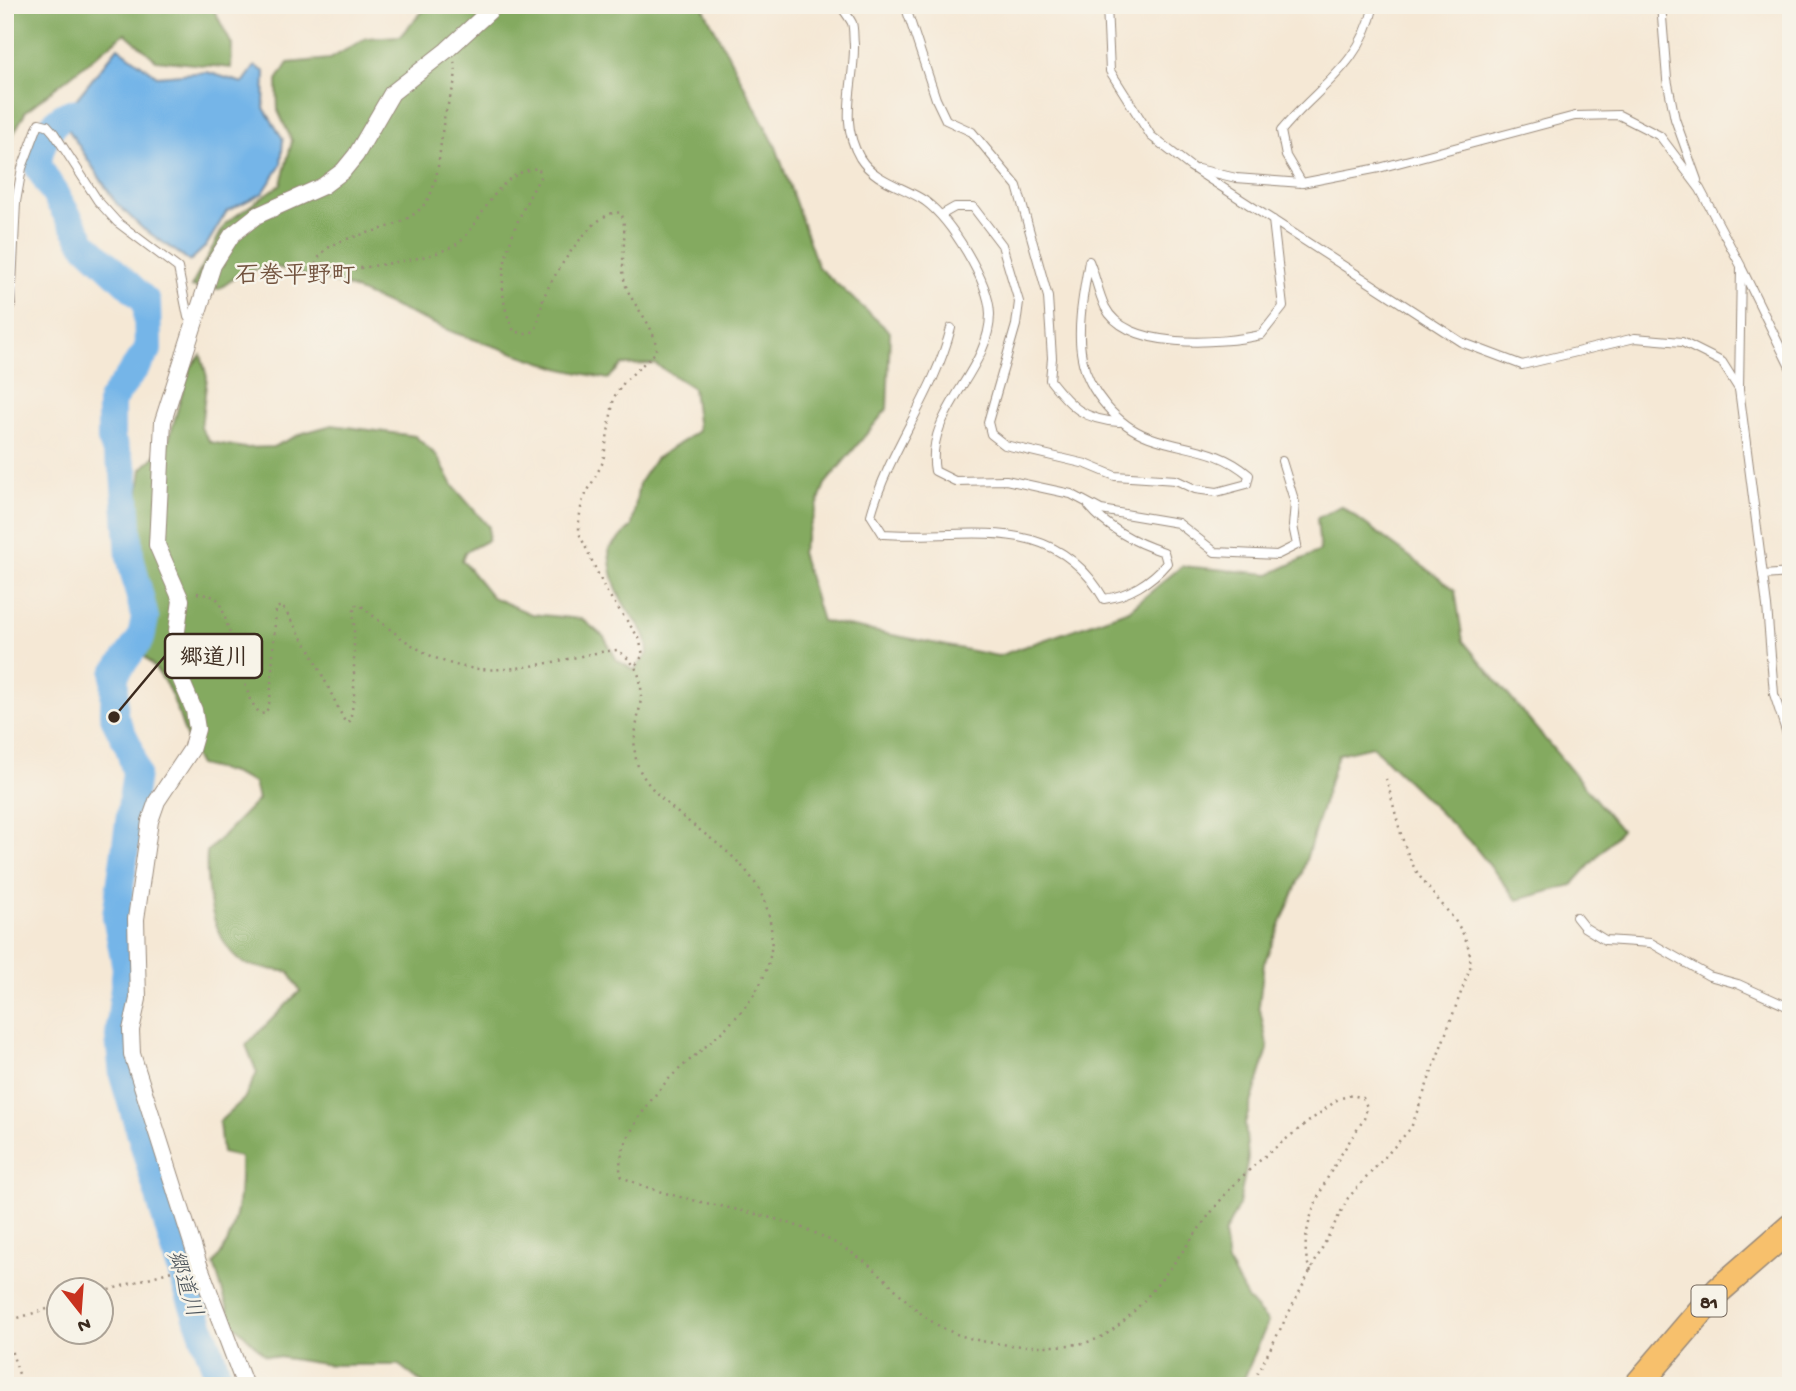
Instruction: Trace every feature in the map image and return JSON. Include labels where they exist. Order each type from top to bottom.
[{"type":"main road","name":"81","points":[[1637,1386],[1718,1290],[1790,1222]]},
{"type":"street","points":[[245,1386],[198,1262],[132,1054],[131,1030],[138,999],[136,919],[150,821],[157,801],[191,750],[197,729],[194,710],[173,661],[181,600],[157,545],[163,421],[192,323],[213,265],[232,235],[257,216],[323,186],[342,171],[356,155],[391,93],[447,50],[496,5]]},
{"type":"lane","points":[[840,5],[853,25],[854,62],[846,126],[858,154],[869,171],[923,200],[941,215],[968,255],[990,313],[986,338],[967,378],[947,409],[932,455],[935,471],[955,481],[1006,480],[1071,494],[1101,510],[1178,523],[1215,552],[1278,555],[1297,545],[1293,526],[1295,503],[1282,461]]},
{"type":"lane","points":[[905,5],[936,99],[946,120],[972,132],[1017,186],[1048,297],[1052,358],[1050,380],[1068,404],[1096,420],[1119,422],[1149,437],[1206,450],[1235,463],[1249,475],[1247,484],[1217,492],[1195,489],[1176,480],[1115,476],[1086,464],[1005,444],[991,434],[988,422],[1016,325],[1019,302],[1002,245],[973,207],[955,207],[941,215]]},
{"type":"lane","points":[[1107,5],[1110,71],[1151,136],[1191,167],[1461,342],[1522,365],[1635,338],[1682,342],[1722,362],[1739,389]]},
{"type":"lane","points":[[1302,183],[1286,156],[1281,131],[1300,108],[1344,69],[1368,29],[1374,5]]},
{"type":"lane","points":[[1661,5],[1667,79],[1675,119],[1700,189],[1791,369]]},
{"type":"lane","points":[[1789,5],[1791,17]]},
{"type":"lane","points":[[1191,167],[1236,178],[1302,183],[1378,168],[1575,116],[1619,115],[1660,136],[1700,189]]},
{"type":"lane","points":[[11,306],[16,202],[22,169],[39,124],[47,125],[54,133],[98,201],[117,222],[178,268],[188,317],[192,323]]},
{"type":"lane","points":[[1119,422],[1095,389],[1082,358],[1088,261],[1105,308],[1128,331],[1183,341],[1227,342],[1261,335],[1283,307],[1273,220]]},
{"type":"lane","points":[[1741,266],[1739,389],[1763,575],[1774,694],[1791,746]]},
{"type":"lane","points":[[951,328],[942,363],[878,489],[872,515],[884,534],[915,537],[950,532],[1019,535],[1071,557],[1086,570],[1104,598],[1121,597],[1158,573],[1167,563],[1164,552],[1144,546],[1103,523],[1085,501]]},
{"type":"lane","points":[[1763,575],[1791,573]]},
{"type":"lane","points":[[1576,917],[1584,927],[1605,940],[1651,943],[1709,976],[1738,984],[1791,1008]]},
{"type":"path","points":[[447,50],[457,71],[446,107],[431,192],[423,206],[410,218],[391,228],[331,247],[316,264],[325,271],[342,272],[430,256],[450,249],[474,225],[489,199],[520,173],[540,168],[540,177],[514,228],[504,263],[504,301],[510,322],[514,331],[525,334],[535,331],[543,300],[558,268],[602,218],[615,212],[621,213],[625,221],[621,260],[625,284],[632,301],[650,326],[656,352],[625,381],[614,397],[603,462],[582,502],[579,533],[606,591],[639,638],[643,655],[636,665]]},
{"type":"path","points":[[5,988],[11,306]]},
{"type":"path","points":[[181,600],[192,593],[216,597],[222,608],[250,701],[260,714],[266,713],[270,701],[276,608],[282,606],[310,650],[345,722],[350,721],[354,698],[354,606],[359,604],[407,644],[437,661],[476,669],[520,667],[617,650],[636,665],[642,677],[635,747],[641,773],[663,802],[735,856],[755,881],[767,909],[771,949],[750,999],[734,1023],[673,1075],[629,1136],[619,1156],[618,1168],[622,1177],[655,1190],[809,1230],[848,1249],[881,1275],[902,1300],[941,1327],[970,1339],[1013,1345],[1062,1346],[1092,1341],[1112,1330],[1164,1275],[1233,1185],[1338,1099],[1352,1095],[1363,1098],[1367,1107],[1364,1119],[1325,1183],[1310,1220],[1305,1250],[1311,1272]]},
{"type":"path","points":[[1251,1386],[1348,1198],[1411,1128],[1470,968],[1472,952],[1468,938],[1424,883],[1409,856],[1386,779]]},
{"type":"path","points":[[116,1288],[198,1262]]},
{"type":"path","points":[[5,1322],[46,1309]]},
{"type":"path","points":[[5,1332],[23,1386]]},
{"type":"green space","points":[[5,5],[215,5],[213,8],[232,45],[231,68],[156,60],[125,33],[26,111],[5,149]]},
{"type":"green space","points":[[425,5],[702,5],[776,147],[818,267],[890,332],[887,409],[825,484],[801,552],[822,621],[998,656],[1129,610],[1182,566],[1270,574],[1320,551],[1317,518],[1341,506],[1455,590],[1463,641],[1621,830],[1572,885],[1517,900],[1474,846],[1372,746],[1338,754],[1302,873],[1264,963],[1259,1005],[1268,1049],[1245,1123],[1248,1158],[1239,1205],[1224,1234],[1228,1263],[1248,1300],[1268,1322],[1241,1386],[426,1386],[399,1365],[329,1365],[265,1355],[232,1322],[214,1264],[233,1227],[240,1186],[240,1157],[222,1153],[219,1122],[244,1099],[257,1073],[246,1045],[300,991],[289,972],[246,964],[223,940],[209,896],[207,852],[258,800],[254,783],[232,773],[199,765],[172,696],[144,656],[149,606],[137,554],[136,514],[142,469],[168,443],[189,369],[201,355],[207,377],[201,428],[210,442],[245,448],[273,447],[303,433],[332,425],[415,436],[437,456],[454,487],[489,527],[488,540],[465,552],[462,560],[492,597],[531,614],[582,619],[604,637],[617,660],[634,670],[648,654],[646,638],[618,591],[609,549],[632,526],[639,483],[655,459],[698,431],[693,388],[655,364],[622,365],[608,379],[562,369],[455,333],[344,285],[272,266],[243,272],[219,289],[191,287],[226,223],[281,184],[292,141],[278,111],[277,80],[288,63],[330,59],[366,38],[400,36],[424,10]]},
{"type":"water","points":[[118,47],[157,76],[207,72],[243,83],[255,66],[265,72],[264,108],[283,139],[281,165],[263,193],[227,211],[206,246],[190,261],[142,228],[116,203],[61,118]]},
{"type":"waterway","name":"郷道川","points":[[91,112],[68,114],[56,123],[43,143],[38,166],[84,243],[147,302],[148,350],[111,401],[111,439],[124,471],[130,556],[145,618],[141,638],[115,674],[114,717],[129,747],[136,773],[116,916],[126,968],[119,1037],[123,1075],[184,1280],[222,1386]]},
{"type":"place","name":"郷道川","points":[[114,717]]},
{"type":"district","name":"石巻平野町","points":[[295,274]]}]
